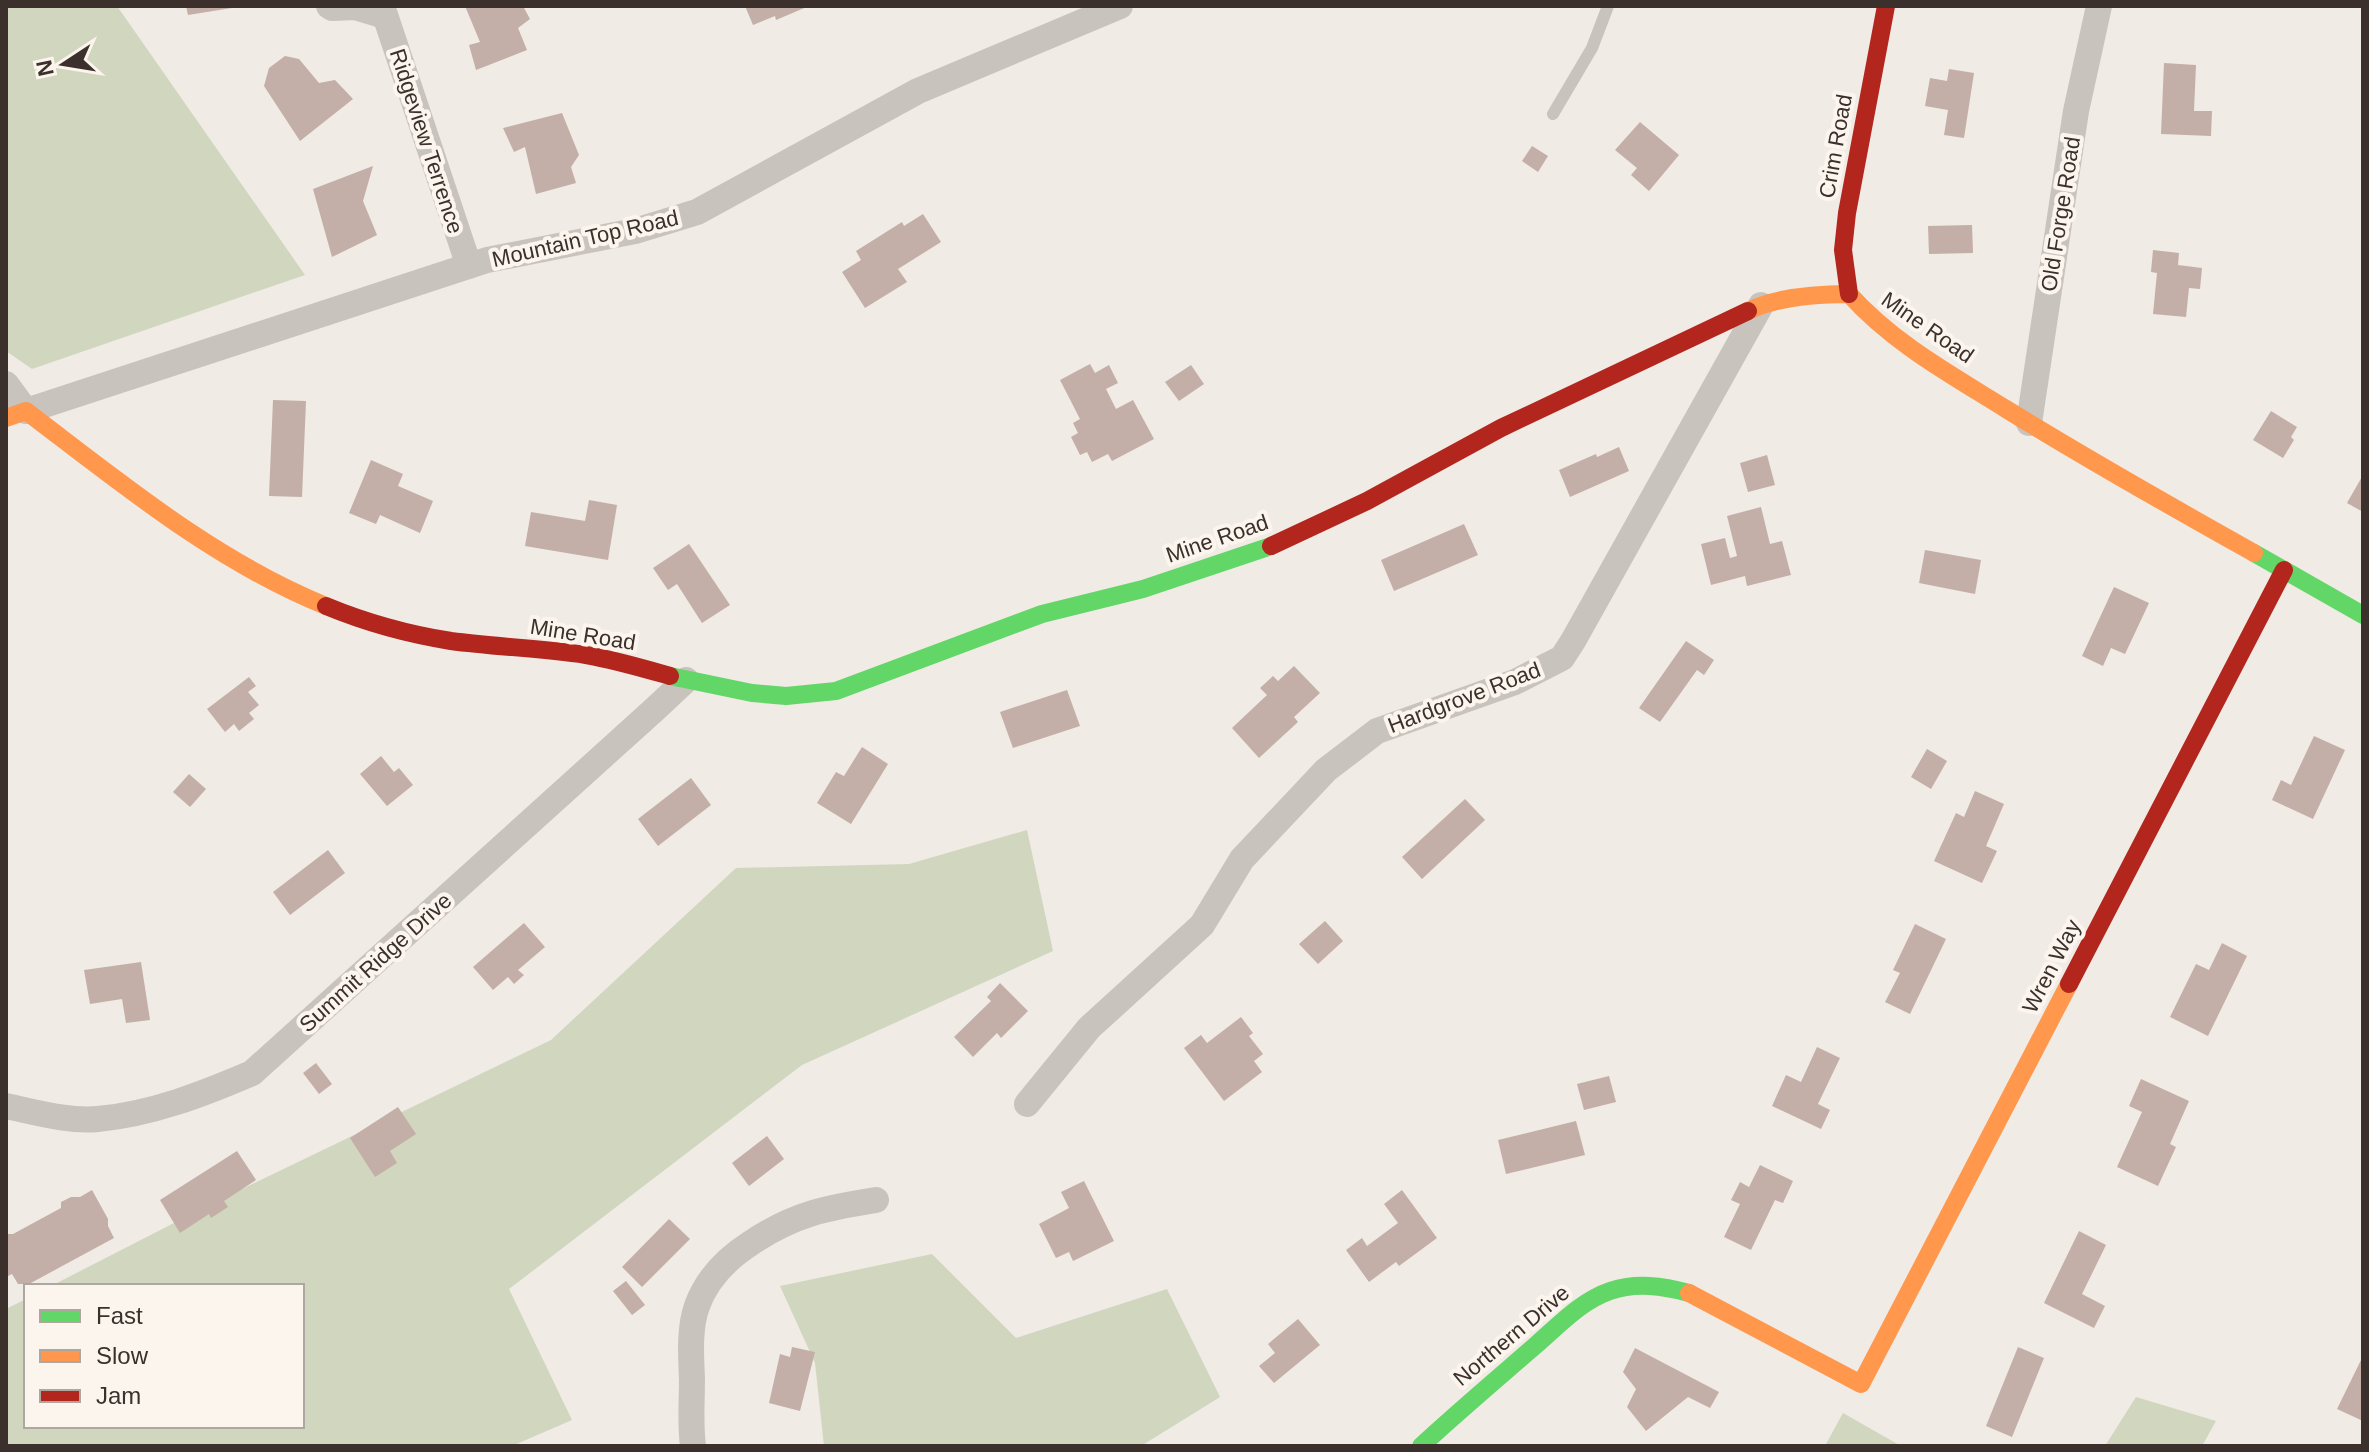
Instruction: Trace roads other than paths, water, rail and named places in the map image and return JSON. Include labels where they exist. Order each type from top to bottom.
[{"type":"street","name":"Ridgeview Terrence","points":[[329,6],[383,11],[469,266]]},
{"type":"street","name":"Mountain Top Road","points":[[16,414],[487,260],[635,231],[697,212],[918,91],[1120,6]]},
{"type":"street","name":"Crim Road","points":[[1849,294],[1843,250],[1847,213],[1886,6]]},
{"type":"street","name":"Old Forge Road","points":[[2029,423],[2076,111],[2099,6]]},
{"type":"street","name":"Mine Road","points":[[16,414],[254,572],[296,594],[365,622],[452,641],[584,655],[686,680],[752,693],[786,696],[836,691],[1042,614],[1143,589],[1260,551],[1367,501],[1501,428],[1761,305],[1825,294],[1849,294],[1866,315],[1897,340],[2029,423],[2363,615]]},
{"type":"street","name":"Hardgrove Road","points":[[1027,1104],[1089,1028],[1202,925],[1242,859],[1326,770],[1377,731],[1515,682],[1562,658],[1761,305]]},
{"type":"street","points":[[7,383],[16,414]]},
{"type":"street","name":"Wren Way","points":[[1861,1384],[2284,570]]},
{"type":"street","name":"Summit Ridge Drive","points":[[6,1106],[58,1116],[96,1119],[169,1105],[252,1073],[686,680]]},
{"type":"street","points":[[693,1446],[691,1340],[696,1307],[713,1275],[730,1257],[775,1226],[831,1207],[876,1200]]},
{"type":"street","name":"Northern Drive","points":[[1421,1446],[1473,1397],[1586,1302],[1630,1286],[1658,1285],[1688,1293],[1861,1384]]},
{"type":"lane","points":[[1553,114],[1592,48],[1608,6]]}]
